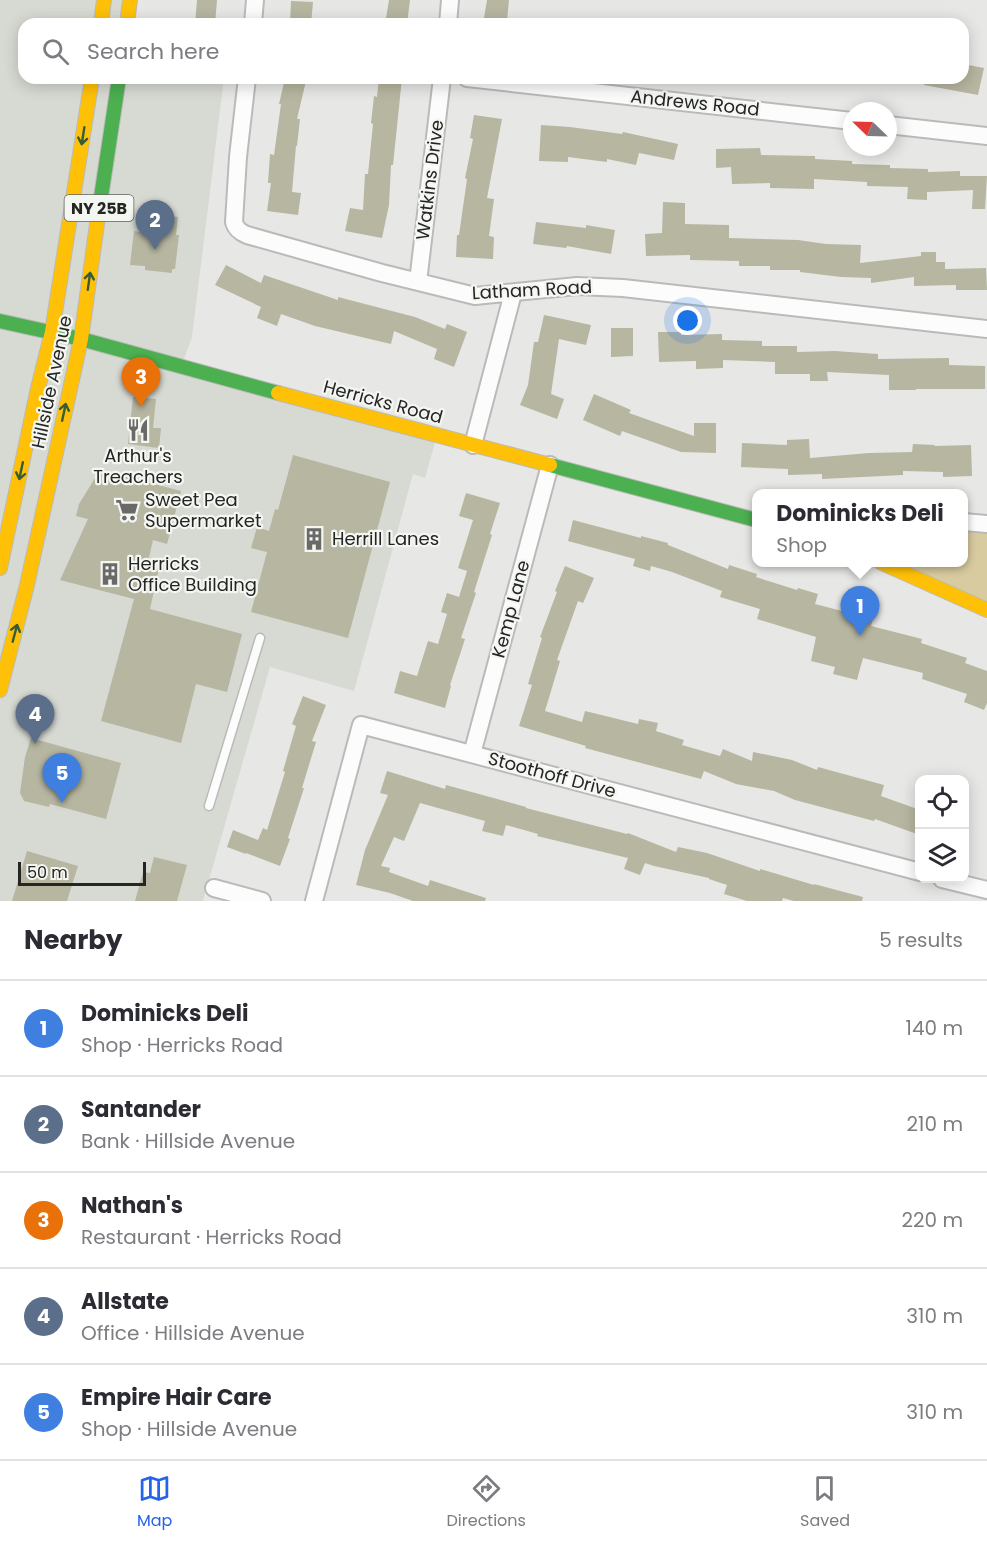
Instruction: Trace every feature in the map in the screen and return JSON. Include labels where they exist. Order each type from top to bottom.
[{"type":"main road","points":[[102,18],[104,0]]},
{"type":"main road","points":[[128,18],[130,0]]},
{"type":"main road","name":"Hillside Avenue","points":[[0,568],[52,332],[91,84]]},
{"type":"main road","name":"Hillside Avenue","points":[[0,690],[27,585],[81,339],[118,84]]},
{"type":"main road","name":"Herricks Road","points":[[0,321],[81,339],[752,519]]},
{"type":"main road","points":[[891,567],[987,610]]},
{"type":"street","points":[[254,18],[255,0]]},
{"type":"street","points":[[448,18],[450,0]]},
{"type":"street","name":"Latham Road","points":[[246,84],[234,222],[236,228],[247,235],[382,273],[475,296],[577,286],[623,288],[987,329]]},
{"type":"street","name":"Watkins Drive","points":[[418,282],[441,84]]},
{"type":"street","name":"Andrews Road","points":[[521,84],[843,120]]},
{"type":"street","points":[[897,126],[987,136]]},
{"type":"street","points":[[473,445],[513,293]]},
{"type":"street","name":"Kemp Lane","points":[[472,754],[550,465]]},
{"type":"street","points":[[968,523],[987,525]]},
{"type":"street","name":"Stoothoff Drive","points":[[314,901],[361,725],[915,872]]},
{"type":"street","points":[[958,883],[987,890]]},
{"type":"street","points":[[214,888],[262,901]]},
{"type":"lane","points":[[209,806],[260,638]]},
{"type":"shaded area","points":[[0,0],[131,0],[128,18],[18,18],[18,84],[223,84],[192,337],[181,367],[437,435],[425,478],[413,474],[354,691],[270,667],[203,901],[0,901]]},
{"type":"shaded area","points":[[968,527],[987,529],[987,602],[901,567],[968,567]]},
{"type":"building","points":[[197,0],[217,0],[216,18],[196,18]]},
{"type":"building","points":[[389,0],[410,0],[408,18],[386,18]]},
{"type":"building","points":[[487,0],[509,0],[507,18],[484,18]]},
{"type":"building","points":[[291,1],[313,2],[312,18],[290,18]]},
{"type":"building","points":[[969,65],[984,68],[978,95],[924,85],[969,84]]},
{"type":"building","points":[[284,84],[305,84],[297,119],[300,119],[292,192],[301,193],[298,215],[267,211],[271,183],[268,183],[270,154],[274,155],[281,104],[279,104]]},
{"type":"building","points":[[378,84],[401,84],[393,165],[391,165],[389,205],[382,238],[345,231],[350,208],[363,210],[374,96],[377,97]]},
{"type":"building","points":[[474,115],[502,119],[487,198],[494,199],[489,236],[494,237],[493,259],[456,257],[457,235],[459,235],[467,179],[465,178],[473,139],[470,138]]},
{"type":"building","points":[[541,125],[622,134],[623,132],[678,144],[674,160],[639,153],[636,165],[607,159],[607,162],[568,157],[568,162],[539,161]]},
{"type":"building","points":[[760,148],[761,155],[815,156],[815,159],[852,161],[852,164],[928,169],[928,172],[960,171],[960,176],[987,176],[985,209],[972,209],[973,190],[927,192],[927,200],[907,199],[908,187],[867,186],[867,182],[814,179],[814,189],[770,188],[770,183],[732,184],[731,167],[716,168],[716,149]]},
{"type":"building","points":[[663,202],[685,203],[685,224],[729,225],[729,238],[861,245],[860,263],[921,256],[921,252],[936,252],[936,262],[945,262],[945,269],[986,268],[987,290],[956,290],[956,285],[914,286],[914,277],[871,283],[871,278],[841,277],[800,272],[800,270],[770,270],[770,266],[739,266],[739,261],[690,260],[690,255],[646,256],[645,234],[662,233]]},
{"type":"building","points":[[151,214],[178,217],[176,235],[179,235],[175,269],[172,269],[172,273],[145,270],[145,266],[130,265],[134,231],[149,233]]},
{"type":"building","points":[[536,222],[586,228],[586,225],[615,230],[611,254],[567,246],[566,248],[533,244]]},
{"type":"building","points":[[226,265],[261,283],[264,275],[338,300],[338,297],[415,317],[445,329],[447,324],[467,332],[454,367],[434,359],[437,349],[394,331],[391,344],[315,326],[281,314],[277,326],[257,318],[261,307],[215,285]]},
{"type":"building","points":[[544,315],[591,325],[586,345],[559,339],[551,394],[564,399],[557,419],[520,405],[528,385],[534,342],[538,342]]},
{"type":"building","points":[[611,328],[633,328],[633,356],[611,357]]},
{"type":"building","points":[[658,332],[681,332],[681,335],[722,334],[722,340],[762,341],[762,346],[797,346],[797,352],[835,351],[878,354],[878,359],[949,358],[949,365],[985,366],[985,389],[889,390],[889,375],[827,372],[828,381],[810,381],[810,374],[775,374],[775,362],[723,360],[723,368],[696,369],[696,361],[659,362]]},
{"type":"building","points":[[594,394],[631,410],[629,413],[694,436],[694,423],[716,423],[716,453],[681,452],[622,431],[620,436],[583,420]]},
{"type":"building","points":[[133,397],[156,399],[153,428],[161,428],[159,448],[128,444]]},
{"type":"building","points":[[809,439],[810,458],[912,452],[913,444],[971,445],[972,476],[943,477],[943,472],[903,471],[903,475],[822,479],[822,474],[788,475],[788,469],[741,467],[742,443],[787,445],[787,440]]},
{"type":"building","name":"Herrill Lanes","points":[[293,455],[390,482],[348,638],[251,612],[267,552],[251,548],[257,527],[269,531],[275,509],[278,510]]},
{"type":"building","points":[[100,470],[181,491],[167,544],[153,540],[147,566],[159,568],[150,609],[242,634],[227,692],[196,684],[181,743],[101,721],[134,599],[60,580],[88,519],[76,516],[79,504]]},
{"type":"building","points":[[466,493],[500,503],[474,592],[476,593],[461,638],[465,639],[445,708],[394,693],[400,671],[417,676],[428,641],[438,644],[447,614],[441,612],[447,593],[459,597],[467,571],[458,568],[473,520],[459,516]]},
{"type":"building","points":[[573,520],[668,543],[668,545],[728,569],[729,565],[757,574],[756,577],[818,594],[815,604],[873,619],[871,626],[922,639],[921,643],[967,658],[965,663],[987,671],[987,703],[984,710],[964,702],[967,694],[922,679],[923,673],[863,658],[857,680],[833,674],[835,667],[811,661],[816,637],[757,619],[760,609],[720,597],[722,591],[651,566],[650,571],[633,566],[635,559],[568,541]]},
{"type":"building","points":[[565,566],[594,578],[583,603],[578,601],[557,660],[560,661],[545,711],[582,722],[585,711],[638,724],[639,719],[658,723],[656,731],[684,740],[682,745],[720,756],[723,749],[752,761],[753,752],[792,760],[817,770],[818,767],[884,785],[881,796],[915,808],[915,833],[875,819],[874,821],[795,800],[774,791],[736,784],[704,771],[701,779],[585,748],[586,746],[519,726],[532,685],[528,684],[542,638],[540,637],[557,592],[555,591]]},
{"type":"building","points":[[303,696],[326,705],[312,741],[316,742],[288,838],[290,839],[280,866],[227,847],[233,830],[258,840],[263,828],[267,830],[296,726],[292,724]]},
{"type":"building","points":[[31,738],[121,763],[106,819],[50,804],[49,807],[24,801],[20,793],[25,757]]},
{"type":"building","points":[[387,771],[445,789],[446,785],[526,808],[628,833],[676,852],[678,847],[707,853],[760,871],[760,869],[863,897],[862,901],[794,901],[783,898],[782,901],[747,901],[724,894],[727,885],[709,878],[645,863],[640,875],[624,869],[628,858],[537,836],[538,834],[506,825],[503,836],[482,831],[485,821],[420,803],[404,841],[394,837],[381,866],[390,868],[389,872],[428,886],[430,880],[486,898],[485,901],[413,901],[356,885],[365,850],[388,795],[380,793]]},
{"type":"building","points":[[27,851],[78,866],[67,901],[12,901]]},
{"type":"building","points":[[154,857],[187,865],[177,901],[135,901],[143,872],[150,873]]},
{"type":"traffic: fast","points":[[98,217],[118,84]]},
{"type":"traffic: fast","points":[[0,321],[81,339],[278,393]]},
{"type":"traffic: fast","points":[[550,465],[752,519]]},
{"type":"traffic: slow","points":[[102,18],[104,0]]},
{"type":"traffic: slow","points":[[128,18],[130,0]]},
{"type":"traffic: slow","points":[[0,568],[52,332],[91,84]]},
{"type":"traffic: slow","points":[[0,690],[27,585],[81,339],[98,217]]},
{"type":"traffic: slow","points":[[278,393],[550,465]]},
{"type":"traffic: slow","points":[[891,567],[987,610]]},
{"type":"place","name":"Santander","points":[[155,250]]},
{"type":"place","name":"Nathan's","points":[[141,407]]},
{"type":"place","name":"Arthur's Treachers","points":[[138,430]]},
{"type":"place","name":"Sweet Pea Supermarket","points":[[127,510]]},
{"type":"place","name":"Herrill Lanes","points":[[314,539]]},
{"type":"place","name":"Herricks Office Building","points":[[110,574]]},
{"type":"place","name":"Dominicks Deli","points":[[860,636]]},
{"type":"place","name":"Allstate","points":[[35,744]]},
{"type":"place","name":"Empire Hair Care","points":[[62,803]]}]
